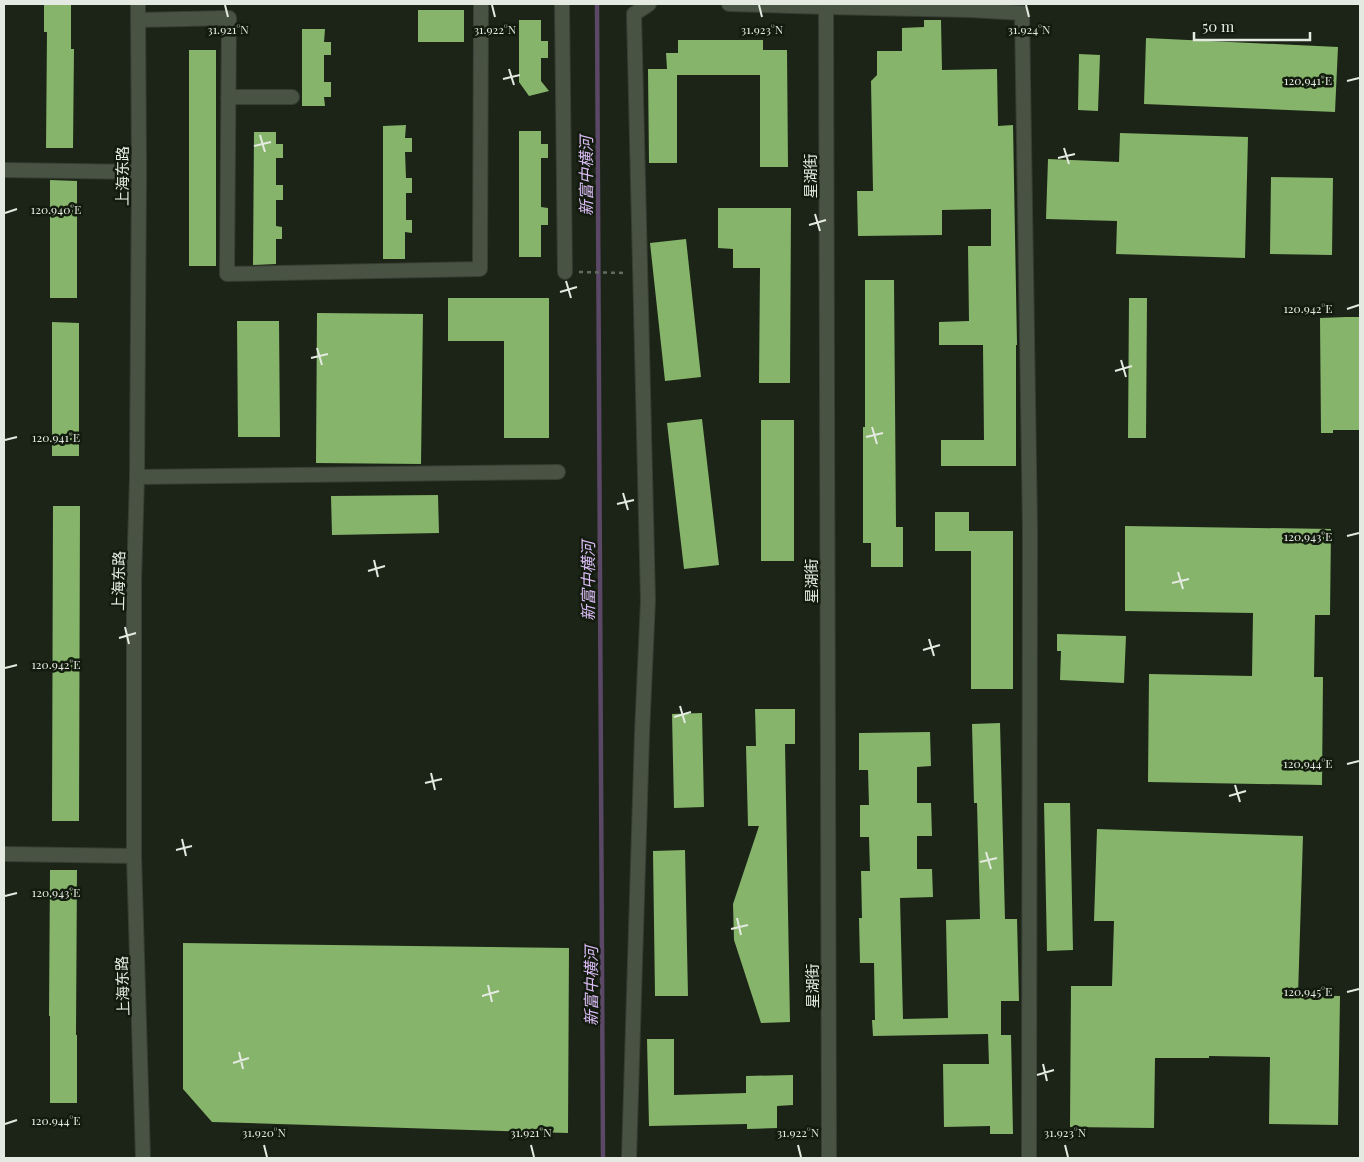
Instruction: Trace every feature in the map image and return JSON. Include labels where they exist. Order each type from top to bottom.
[{"type":"street","name":"上海东路","points":[[138,4],[134,856],[144,1158]]},
{"type":"street","points":[[138,20],[229,18],[226,274],[480,269],[481,4]]},
{"type":"street","points":[[562,4],[565,272]]},
{"type":"street","points":[[729,4],[970,7],[1022,13],[1030,529],[1029,1158]]},
{"type":"street","points":[[629,1158],[648,600],[634,14],[643,5]]},
{"type":"street","name":"星湖街","points":[[826,6],[829,1158]]},
{"type":"street","points":[[228,97],[292,97]]},
{"type":"street","points":[[4,170],[138,172]]},
{"type":"street","points":[[137,477],[558,472]]},
{"type":"street","points":[[4,854],[134,856]]},
{"type":"path","points":[[586,272],[614,273]]},
{"type":"building","points":[[44,4],[71,4],[71,49],[74,49],[73,148],[46,148],[47,32],[44,32]]},
{"type":"building","points":[[418,10],[464,10],[464,42],[418,42]]},
{"type":"building","points":[[519,20],[541,20],[541,41],[548,41],[548,58],[541,58],[541,81],[549,91],[529,96],[519,82]]},
{"type":"building","points":[[924,20],[941,20],[942,70],[997,69],[998,126],[1013,125],[1017,345],[1016,466],[941,466],[941,440],[984,440],[983,345],[939,345],[939,322],[969,321],[968,246],[991,246],[991,209],[942,210],[942,235],[858,236],[857,191],[873,191],[871,81],[877,75],[877,51],[902,51],[902,28],[924,27]]},
{"type":"building","points":[[302,29],[325,29],[324,42],[331,42],[331,55],[324,55],[324,82],[331,82],[331,97],[324,97],[325,106],[302,106]]},
{"type":"building","points":[[1146,38],[1338,47],[1335,112],[1144,104]]},
{"type":"building","points":[[678,40],[763,40],[763,50],[787,50],[788,167],[760,167],[760,75],[677,75],[677,163],[649,163],[648,69],[667,69],[666,53],[678,53]]},
{"type":"building","points":[[189,50],[216,50],[216,266],[189,266]]},
{"type":"building","points":[[1079,54],[1100,55],[1098,111],[1078,110]]},
{"type":"building","points":[[406,125],[405,138],[412,138],[412,152],[405,152],[406,178],[412,178],[412,193],[406,193],[406,220],[412,220],[412,233],[405,232],[405,259],[383,259],[383,126]]},
{"type":"building","points":[[519,131],[541,131],[541,144],[548,144],[548,158],[541,158],[541,207],[548,208],[548,225],[541,225],[541,257],[519,257]]},
{"type":"building","points":[[254,132],[276,132],[276,144],[283,144],[283,158],[276,158],[276,185],[283,185],[283,200],[276,200],[276,226],[282,227],[282,239],[276,239],[276,264],[253,265]]},
{"type":"building","points":[[1120,133],[1248,137],[1245,258],[1116,254],[1117,221],[1046,219],[1048,159],[1119,162]]},
{"type":"building","points":[[1271,177],[1333,178],[1332,255],[1270,254]]},
{"type":"building","points":[[50,180],[77,181],[77,298],[50,298]]},
{"type":"building","points":[[718,208],[791,208],[790,383],[759,383],[760,268],[733,268],[733,249],[718,248]]},
{"type":"building","points":[[686,239],[701,377],[665,381],[650,243]]},
{"type":"building","points":[[865,280],[894,280],[896,527],[903,527],[903,567],[871,567],[871,543],[863,543]]},
{"type":"building","points":[[448,298],[549,298],[549,438],[504,438],[504,341],[448,341]]},
{"type":"building","points":[[1129,298],[1147,298],[1146,438],[1128,438]]},
{"type":"building","points":[[317,313],[423,314],[421,464],[316,463]]},
{"type":"building","points":[[1360,317],[1360,430],[1333,430],[1333,433],[1321,433],[1320,318]]},
{"type":"building","points":[[237,321],[279,321],[280,437],[238,437]]},
{"type":"building","points":[[52,322],[79,323],[79,456],[52,456]]},
{"type":"building","points":[[702,419],[719,565],[684,569],[667,423]]},
{"type":"building","points":[[761,420],[794,420],[794,561],[761,561]]},
{"type":"building","points":[[438,495],[439,533],[332,535],[331,496]]},
{"type":"building","points":[[53,506],[80,506],[79,821],[52,821]]},
{"type":"building","points":[[935,512],[969,512],[969,531],[1013,531],[1013,689],[971,689],[971,551],[935,551]]},
{"type":"building","points":[[1125,526],[1331,529],[1330,615],[1315,615],[1314,677],[1323,677],[1322,785],[1148,782],[1149,674],[1252,676],[1253,613],[1125,611]]},
{"type":"building","points":[[1057,634],[1126,636],[1124,683],[1060,680],[1061,651],[1057,651]]},
{"type":"building","points":[[755,709],[795,709],[795,744],[785,744],[790,1022],[761,1023],[734,940],[733,904],[759,826],[748,826],[746,746],[756,746]]},
{"type":"building","points":[[702,713],[704,807],[674,808],[672,714]]},
{"type":"building","points":[[1000,723],[1005,919],[1017,919],[1019,1001],[1001,1001],[1001,1035],[1011,1035],[1013,1134],[990,1134],[990,1126],[944,1127],[943,1064],[989,1064],[988,1034],[873,1036],[872,1020],[875,1020],[874,963],[860,963],[859,918],[862,918],[861,871],[870,871],[869,837],[860,837],[860,805],[869,805],[868,770],[859,770],[859,733],[930,732],[931,766],[917,767],[917,803],[931,803],[932,836],[917,836],[917,869],[932,869],[933,897],[900,898],[903,1019],[948,1018],[946,920],[980,919],[977,803],[974,803],[972,724]]},
{"type":"building","points":[[1044,803],[1070,803],[1073,950],[1047,951]]},
{"type":"building","points":[[1097,829],[1303,836],[1298,995],[1340,996],[1338,1125],[1269,1124],[1270,1057],[1209,1056],[1209,1058],[1155,1058],[1154,1128],[1070,1127],[1071,986],[1112,986],[1114,921],[1094,921]]},
{"type":"building","points":[[685,850],[688,996],[655,996],[653,851]]},
{"type":"building","points":[[50,870],[77,870],[77,1103],[50,1103]]},
{"type":"building","points":[[183,943],[569,948],[568,1133],[212,1122],[183,1089]]},
{"type":"building","points":[[647,1039],[674,1039],[674,1095],[746,1093],[746,1076],[793,1075],[793,1105],[777,1106],[777,1128],[747,1129],[747,1124],[649,1126]]},
{"type":"waterway","name":"新富中横河","points":[[597,4],[603,1158]]}]
